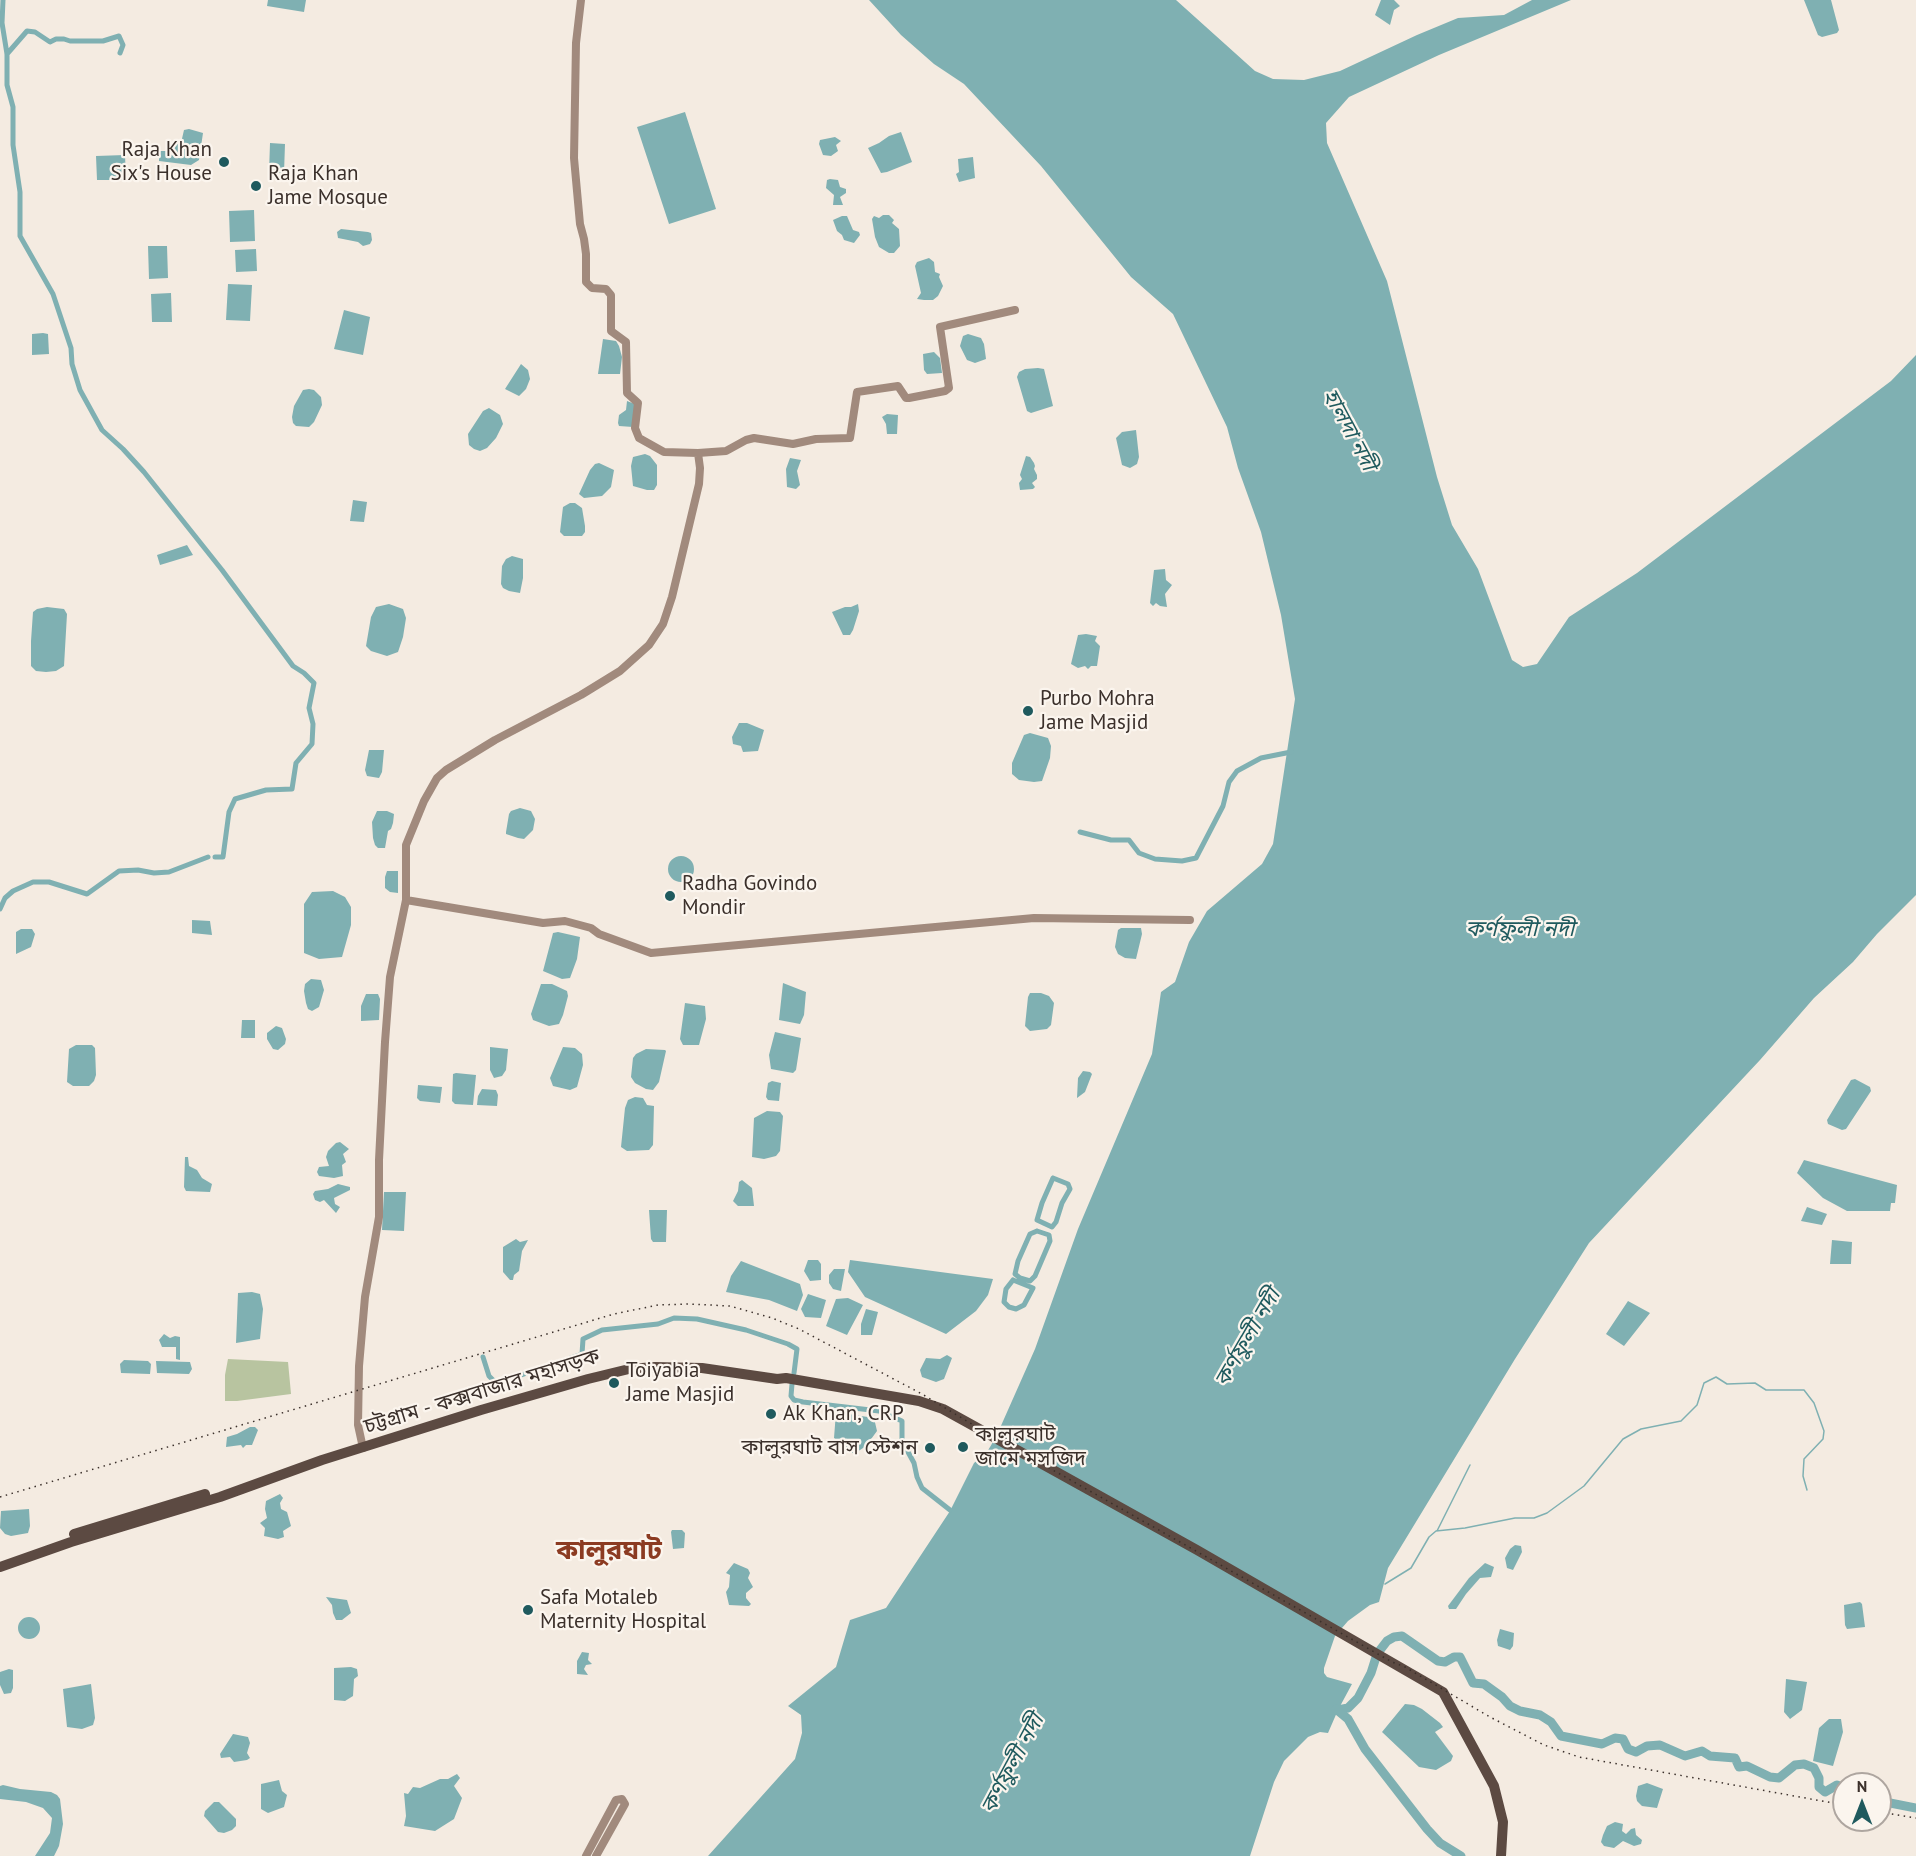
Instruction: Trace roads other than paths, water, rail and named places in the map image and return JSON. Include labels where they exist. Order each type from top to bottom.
[{"type":"highway","name":"চট্টগ্রাম - কক্সবাজার মহাসড়ক","points":[[0,1559],[92,1528],[362,1445],[628,1369],[702,1368],[777,1379],[786,1378],[919,1401],[943,1409],[983,1431],[1436,1687],[1445,1695],[1494,1786],[1503,1816],[1501,1854]]},
{"type":"highway","name":"চট্টগ্রাম - কক্সবাজার মহাসড়ক","points":[[0,1567],[71,1542],[220,1497],[362,1445]]},
{"type":"street","points":[[581,0],[576,43],[574,158],[580,224],[585,247],[586,282],[592,288],[606,288],[611,295],[611,331],[626,342],[627,393],[638,403],[636,434],[653,447],[664,452],[698,453],[726,451],[754,438],[793,444],[816,439],[850,438],[857,392],[898,386],[906,398],[909,398],[945,391],[949,388],[940,327],[1015,310]]},
{"type":"street","points":[[362,1445],[358,1425],[359,1366],[365,1297],[379,1217],[379,1152],[386,1031],[390,977],[406,900],[406,845],[424,801],[437,778],[495,740],[534,721],[620,671],[649,645],[663,624],[672,597],[699,484],[698,453]]},
{"type":"street","points":[[406,900],[543,923],[565,921],[591,928],[599,934],[651,953],[1034,918],[1190,920]]},
{"type":"street","points":[[586,1856],[616,1800],[622,1799],[625,1804],[596,1856]]},
{"type":"water","points":[[268,0],[306,0],[304,12],[267,6]]},
{"type":"water","name":"কর্ণফুলী নদী","points":[[869,0],[1176,0],[1255,71],[1273,79],[1304,80],[1340,71],[1458,18],[1504,15],[1532,0],[1571,0],[1439,55],[1349,97],[1326,123],[1327,143],[1387,281],[1437,477],[1452,525],[1478,569],[1512,660],[1523,667],[1537,664],[1569,617],[1637,573],[1891,381],[1916,355],[1916,895],[1853,962],[1814,998],[1760,1060],[1589,1243],[1515,1359],[1388,1568],[1379,1602],[1370,1605],[1348,1621],[1335,1636],[1324,1673],[1327,1677],[1352,1684],[1328,1733],[1320,1732],[1308,1737],[1284,1761],[1274,1782],[1250,1856],[708,1856],[795,1759],[802,1733],[801,1715],[788,1706],[836,1667],[850,1620],[886,1608],[950,1511],[974,1463],[987,1452],[996,1437],[1035,1349],[1078,1229],[1152,1054],[1161,992],[1175,982],[1189,942],[1207,911],[1262,864],[1273,844],[1295,699],[1281,615],[1261,532],[1238,468],[1227,427],[1173,314],[1131,277],[1041,166],[964,84],[934,64],[901,35]]},
{"type":"water","points":[[1381,0],[1394,0],[1400,6],[1394,10],[1390,25],[1375,15]]},
{"type":"water","points":[[1804,0],[1831,0],[1839,30],[1837,33],[1822,37],[1818,35]]},
{"type":"water","points":[[685,112],[716,209],[669,224],[637,127]]},
{"type":"water","points":[[184,130],[203,133],[199,160],[191,165],[159,161],[159,151],[166,151],[173,143],[181,143]]},
{"type":"water","points":[[901,132],[912,162],[881,173],[868,148]]},
{"type":"water","points":[[835,137],[841,141],[836,145],[838,151],[831,156],[823,155],[820,140]]},
{"type":"water","points":[[270,143],[285,144],[284,173],[269,173]]},
{"type":"water","points":[[125,155],[126,180],[97,180],[96,156]]},
{"type":"water","points":[[973,157],[975,178],[959,182],[956,174],[959,172],[958,159]]},
{"type":"water","points":[[827,180],[838,180],[840,187],[846,189],[846,193],[840,197],[843,205],[833,205],[834,195],[826,188]]},
{"type":"water","points":[[254,210],[255,241],[230,242],[229,211]]},
{"type":"water","points":[[889,215],[894,220],[892,223],[899,229],[900,246],[894,253],[889,253],[879,247],[875,237],[872,219],[874,216],[879,218]]},
{"type":"water","points":[[847,216],[853,230],[859,232],[860,235],[854,243],[844,240],[837,231],[833,220]]},
{"type":"water","points":[[341,229],[371,233],[372,240],[370,244],[363,246],[358,242],[338,238],[337,232]]},
{"type":"water","points":[[148,246],[167,246],[168,278],[149,279]]},
{"type":"water","points":[[256,249],[257,271],[236,272],[235,250]]},
{"type":"water","points":[[929,258],[934,262],[935,272],[940,274],[943,286],[933,300],[917,299],[921,293],[915,266],[917,262]]},
{"type":"water","points":[[228,284],[252,285],[250,321],[226,320]]},
{"type":"water","points":[[171,293],[172,322],[152,322],[151,294]]},
{"type":"water","points":[[344,310],[370,317],[363,355],[334,349]]},
{"type":"water","points":[[32,334],[48,334],[49,354],[32,355]]},
{"type":"water","points":[[968,334],[981,338],[986,359],[975,363],[967,360],[960,346],[963,336]]},
{"type":"water","points":[[603,339],[616,341],[619,346],[622,357],[620,374],[598,374]]},
{"type":"water","points":[[934,352],[940,358],[942,373],[927,374],[924,370],[923,354]]},
{"type":"water","points":[[521,364],[528,370],[530,379],[526,389],[519,396],[505,389]]},
{"type":"water","points":[[1025,369],[1044,369],[1053,406],[1031,413],[1027,411],[1017,377],[1019,372]]},
{"type":"water","points":[[303,390],[314,390],[321,397],[322,405],[309,427],[296,426],[292,417],[294,406]]},
{"type":"water","points":[[627,401],[635,404],[633,427],[619,426],[618,423],[619,415],[626,410]]},
{"type":"water","points":[[489,408],[500,415],[503,424],[496,438],[487,448],[480,451],[469,445],[468,434],[483,411]]},
{"type":"water","points":[[887,414],[898,415],[897,434],[887,434],[886,424],[882,417]]},
{"type":"water","points":[[1136,430],[1139,457],[1137,464],[1130,468],[1122,465],[1116,438],[1122,432]]},
{"type":"water","points":[[645,454],[650,456],[657,465],[657,485],[654,490],[633,486],[631,466],[633,457]]},
{"type":"water","points":[[1026,456],[1030,457],[1034,463],[1037,479],[1032,483],[1035,487],[1033,489],[1020,490],[1019,483],[1022,479],[1020,475]]},
{"type":"water","points":[[790,458],[801,460],[797,471],[800,485],[796,489],[787,487],[786,469]]},
{"type":"water","points":[[599,463],[614,470],[611,487],[602,496],[584,498],[579,494],[590,470]]},
{"type":"water","points":[[353,500],[367,502],[364,522],[350,521]]},
{"type":"water","points":[[575,503],[582,508],[585,532],[582,536],[564,536],[560,532],[563,507]]},
{"type":"water","points":[[187,545],[193,555],[160,565],[157,555]]},
{"type":"water","points":[[512,556],[523,559],[520,593],[509,591],[501,584],[502,566],[506,559]]},
{"type":"water","points":[[1165,569],[1166,580],[1172,585],[1165,594],[1167,607],[1156,603],[1153,606],[1150,603],[1154,570]]},
{"type":"water","points":[[389,604],[403,609],[406,618],[398,652],[387,656],[371,651],[366,646],[371,617],[376,607]]},
{"type":"water","points":[[858,604],[859,611],[853,630],[850,635],[843,635],[832,612]]},
{"type":"water","points":[[47,607],[64,609],[67,614],[64,666],[56,671],[46,672],[36,671],[31,666],[31,641],[33,612]]},
{"type":"water","points":[[1078,635],[1097,636],[1095,641],[1100,646],[1097,666],[1091,666],[1088,669],[1085,666],[1078,668],[1071,664]]},
{"type":"water","points":[[739,723],[747,723],[764,730],[758,751],[743,752],[741,746],[733,744],[732,737]]},
{"type":"water","points":[[1030,733],[1048,738],[1051,746],[1050,758],[1042,781],[1019,780],[1012,774],[1012,763],[1024,735]]},
{"type":"water","points":[[369,750],[384,750],[382,772],[379,778],[367,776],[365,770]]},
{"type":"water","points":[[520,808],[531,811],[535,819],[533,830],[524,839],[506,834],[509,814]]},
{"type":"water","points":[[377,811],[394,814],[385,848],[378,848],[373,838],[372,822]]},
{"type":"water","points":[[681,856],[690,860],[694,869],[690,878],[681,882],[672,878],[668,869],[672,860]]},
{"type":"water","points":[[387,871],[398,871],[398,893],[390,892],[385,888]]},
{"type":"water","points":[[333,891],[345,897],[351,907],[351,925],[342,957],[319,959],[304,953],[304,904],[312,892]]},
{"type":"water","points":[[192,920],[210,921],[212,935],[192,933]]},
{"type":"water","points":[[1141,928],[1142,934],[1136,959],[1125,958],[1118,954],[1115,947],[1118,930]]},
{"type":"water","points":[[21,929],[32,929],[35,934],[31,947],[16,954],[16,932]]},
{"type":"water","points":[[553,933],[580,937],[577,959],[570,978],[562,979],[543,971]]},
{"type":"water","points":[[311,979],[321,980],[324,990],[319,1007],[312,1011],[308,1009],[304,991],[305,984]]},
{"type":"water","points":[[783,983],[806,992],[804,1015],[800,1024],[779,1020]]},
{"type":"water","points":[[541,984],[552,984],[567,991],[568,996],[559,1024],[549,1026],[533,1020],[531,1014]]},
{"type":"water","points":[[1030,993],[1049,996],[1054,1003],[1051,1025],[1047,1029],[1030,1031],[1025,1026]]},
{"type":"water","points":[[366,994],[378,994],[380,999],[379,1020],[361,1021],[361,1006]]},
{"type":"water","points":[[685,1003],[705,1006],[706,1019],[699,1045],[683,1045],[680,1039]]},
{"type":"water","points":[[242,1020],[255,1020],[255,1038],[241,1038]]},
{"type":"water","points":[[276,1026],[282,1028],[286,1039],[285,1044],[278,1050],[273,1049],[267,1039],[267,1033]]},
{"type":"water","points":[[775,1032],[801,1038],[796,1070],[793,1073],[771,1069],[769,1055]]},
{"type":"water","points":[[76,1045],[92,1045],[95,1048],[96,1075],[89,1086],[73,1086],[67,1082],[69,1049]]},
{"type":"water","points":[[490,1047],[508,1049],[506,1070],[502,1076],[494,1078],[490,1070]]},
{"type":"water","points":[[563,1047],[575,1048],[582,1054],[583,1065],[577,1087],[570,1090],[553,1086],[550,1078]]},
{"type":"water","points":[[646,1049],[666,1051],[659,1082],[653,1090],[635,1083],[631,1077],[633,1058]]},
{"type":"water","points":[[1083,1071],[1092,1074],[1085,1092],[1077,1098],[1078,1078]]},
{"type":"water","points":[[453,1074],[476,1075],[473,1105],[455,1104],[452,1101]]},
{"type":"water","points":[[1855,1079],[1870,1087],[1871,1091],[1846,1129],[1842,1130],[1828,1124],[1827,1120],[1851,1080]]},
{"type":"water","points":[[772,1081],[781,1083],[779,1101],[768,1100],[766,1097],[768,1083]]},
{"type":"water","points":[[418,1085],[442,1087],[440,1103],[420,1101],[417,1098]]},
{"type":"water","points":[[482,1089],[496,1090],[497,1106],[477,1105]]},
{"type":"water","points":[[635,1097],[643,1098],[647,1105],[654,1106],[653,1145],[649,1150],[627,1151],[621,1147],[625,1108],[628,1100]]},
{"type":"water","points":[[767,1111],[780,1112],[783,1116],[780,1151],[776,1156],[764,1159],[752,1157],[754,1118]]},
{"type":"water","points":[[340,1142],[349,1149],[343,1154],[346,1162],[342,1165],[343,1176],[334,1178],[319,1176],[317,1172],[319,1167],[329,1166],[326,1157],[328,1151]]},
{"type":"water","points":[[185,1157],[188,1157],[189,1166],[212,1184],[210,1192],[186,1191],[184,1187]]},
{"type":"water","points":[[1804,1160],[1897,1185],[1895,1203],[1891,1203],[1890,1211],[1847,1211],[1823,1198],[1797,1173]]},
{"type":"water","points":[[742,1180],[752,1188],[754,1206],[738,1206],[733,1201],[739,1182]]},
{"type":"water","points":[[338,1184],[350,1187],[350,1190],[334,1198],[335,1204],[340,1207],[336,1213],[324,1200],[320,1202],[315,1200],[313,1194],[315,1191],[328,1189]]},
{"type":"water","points":[[384,1192],[406,1192],[404,1231],[382,1230]]},
{"type":"water","points":[[1807,1207],[1827,1214],[1822,1225],[1801,1221]]},
{"type":"water","points":[[649,1210],[667,1210],[666,1242],[653,1242],[651,1239]]},
{"type":"water","points":[[516,1239],[520,1242],[528,1240],[522,1251],[519,1271],[514,1275],[513,1280],[510,1280],[503,1272],[503,1247]]},
{"type":"water","points":[[1832,1240],[1852,1242],[1851,1264],[1830,1264]]},
{"type":"water","points":[[808,1260],[818,1260],[821,1264],[821,1280],[810,1281],[804,1271]]},
{"type":"water","points":[[850,1260],[993,1279],[988,1295],[976,1311],[946,1334],[865,1297],[848,1272]]},
{"type":"water","points":[[741,1261],[800,1284],[803,1295],[797,1311],[769,1300],[726,1292],[731,1276]]},
{"type":"water","points":[[834,1269],[845,1269],[841,1291],[833,1289],[829,1283],[829,1275]]},
{"type":"water","points":[[238,1293],[260,1294],[263,1309],[260,1339],[236,1343]]},
{"type":"water","points":[[808,1294],[826,1300],[821,1318],[805,1317],[801,1309]]},
{"type":"water","points":[[848,1298],[863,1305],[847,1335],[826,1326],[836,1299]]},
{"type":"water","points":[[1628,1301],[1650,1313],[1624,1346],[1606,1334]]},
{"type":"water","points":[[866,1309],[878,1312],[872,1335],[861,1335],[861,1324]]},
{"type":"water","points":[[164,1334],[170,1338],[180,1337],[180,1360],[176,1359],[176,1347],[162,1347],[159,1340]]},
{"type":"water","points":[[947,1355],[952,1358],[944,1379],[936,1382],[922,1377],[920,1370],[926,1358],[940,1359]]},
{"type":"water","points":[[124,1360],[148,1361],[151,1364],[150,1374],[121,1373],[120,1364]]},
{"type":"water","points":[[156,1361],[190,1362],[192,1369],[189,1374],[157,1373]]},
{"type":"water","points":[[836,1412],[874,1418],[877,1431],[866,1446],[854,1454],[834,1438]]},
{"type":"water","points":[[250,1427],[258,1430],[252,1445],[246,1445],[243,1448],[241,1445],[226,1447],[227,1437]]},
{"type":"water","points":[[280,1494],[283,1498],[280,1503],[281,1509],[287,1512],[291,1526],[283,1531],[284,1537],[278,1539],[264,1536],[265,1528],[260,1523],[267,1518],[266,1501]]},
{"type":"water","points":[[29,1509],[28,1533],[11,1536],[5,1534],[0,1528],[1,1511]]},
{"type":"water","points":[[672,1530],[682,1530],[685,1533],[684,1548],[673,1549]]},
{"type":"water","points":[[1515,1545],[1521,1546],[1522,1552],[1513,1570],[1507,1568],[1505,1558]]},
{"type":"water","points":[[734,1563],[748,1569],[750,1573],[748,1578],[753,1587],[746,1593],[746,1598],[751,1604],[749,1606],[729,1605],[726,1592],[730,1575],[726,1573]]},
{"type":"water","points":[[1485,1563],[1494,1567],[1491,1577],[1480,1578],[1456,1609],[1449,1609],[1448,1606],[1469,1578]]},
{"type":"water","points":[[326,1597],[347,1600],[351,1613],[342,1620],[336,1620],[332,1605]]},
{"type":"water","points":[[1860,1602],[1865,1627],[1847,1629],[1844,1605]]},
{"type":"water","points":[[29,1617],[37,1620],[40,1628],[37,1636],[29,1639],[21,1636],[18,1628],[21,1620]]},
{"type":"water","points":[[1500,1629],[1514,1633],[1513,1646],[1510,1650],[1498,1646]]},
{"type":"water","points":[[582,1652],[589,1653],[588,1660],[592,1664],[586,1665],[584,1669],[588,1675],[577,1674],[577,1661]]},
{"type":"water","points":[[334,1668],[357,1669],[358,1676],[354,1679],[353,1696],[345,1701],[334,1700]]},
{"type":"water","points":[[13,1670],[13,1688],[11,1693],[4,1694],[0,1685],[0,1672]]},
{"type":"water","points":[[1786,1679],[1807,1682],[1802,1710],[1790,1719],[1784,1712]]},
{"type":"water","points":[[91,1684],[95,1718],[93,1725],[82,1729],[67,1727],[63,1689]]},
{"type":"water","points":[[1405,1704],[1422,1709],[1440,1723],[1443,1727],[1435,1732],[1453,1756],[1451,1761],[1436,1770],[1419,1767],[1382,1732]]},
{"type":"water","points":[[1829,1719],[1841,1719],[1843,1732],[1833,1766],[1813,1761],[1819,1728]]},
{"type":"water","points":[[233,1734],[248,1737],[250,1743],[247,1753],[250,1758],[247,1760],[234,1762],[230,1757],[221,1758],[220,1754]]},
{"type":"water","points":[[457,1774],[460,1778],[454,1786],[462,1798],[454,1819],[435,1831],[404,1826],[406,1816],[404,1793],[408,1794],[413,1787],[420,1788]]},
{"type":"water","points":[[279,1780],[282,1791],[287,1795],[284,1807],[268,1813],[261,1809],[261,1784]]},
{"type":"water","points":[[1647,1783],[1663,1789],[1657,1808],[1642,1806],[1637,1801],[1638,1786]]},
{"type":"water","points":[[0,1786],[51,1792],[60,1799],[63,1824],[59,1846],[54,1856],[35,1856],[50,1833],[52,1818],[43,1808],[26,1802],[0,1799]]},
{"type":"water","points":[[214,1802],[219,1802],[236,1819],[236,1826],[232,1830],[224,1833],[218,1832],[204,1816],[205,1811]]},
{"type":"water","points":[[1615,1822],[1623,1824],[1622,1831],[1626,1834],[1635,1828],[1636,1835],[1642,1840],[1641,1844],[1634,1846],[1623,1841],[1614,1848],[1604,1846],[1601,1842],[1607,1826]]},
{"type":"waterway","points":[[3,0],[2,23],[7,54],[7,85],[13,107],[13,145],[20,192],[20,236],[53,294],[71,348],[72,364],[80,390],[102,430],[144,472],[222,570],[293,666],[314,683],[309,708],[313,724],[312,744],[296,763],[292,789],[266,790],[235,799],[229,812],[223,857],[215,857]]},
{"type":"waterway","points":[[7,54],[27,31],[35,32],[50,42],[56,39],[103,41],[119,36],[123,45],[120,53]]},
{"type":"waterway","points":[[1080,832],[1111,840],[1129,840],[1139,853],[1155,859],[1182,861],[1196,858],[1223,806],[1229,782],[1237,771],[1261,758],[1291,752]]},
{"type":"waterway","points":[[0,909],[5,898],[13,891],[33,882],[49,882],[87,894],[119,871],[169,872],[208,857]]},
{"type":"waterway","points":[[1053,1178],[1068,1184],[1070,1189],[1052,1227],[1037,1220],[1053,1178]]},
{"type":"waterway","points":[[1037,1231],[1049,1235],[1050,1241],[1035,1276],[1030,1281],[1015,1274],[1030,1234],[1037,1231]]},
{"type":"waterway","points":[[1013,1280],[1033,1288],[1024,1305],[1016,1309],[1004,1302],[1006,1289],[1013,1280]]},
{"type":"waterway","points":[[483,1357],[489,1376],[494,1381],[501,1382],[582,1354],[583,1339],[602,1330],[658,1324],[674,1318],[697,1319],[746,1330],[797,1349],[794,1373]]},
{"type":"waterway","points":[[1385,1584],[1411,1568],[1429,1537],[1436,1531],[1515,1518],[1534,1518],[1547,1513],[1584,1486],[1623,1439],[1641,1429],[1681,1421],[1697,1405],[1704,1383],[1716,1377],[1727,1384],[1755,1383],[1766,1390],[1804,1390],[1814,1403],[1824,1431],[1823,1439],[1804,1459],[1803,1476],[1807,1490]]},
{"type":"waterway","points":[[792,1384],[791,1396],[794,1400],[879,1411],[902,1421],[902,1441],[914,1463],[922,1488],[950,1510]]},
{"type":"waterway","points":[[1437,1531],[1470,1465]]},
{"type":"waterway","points":[[1338,1710],[1348,1708],[1358,1698],[1371,1673],[1377,1654],[1387,1641],[1402,1636],[1438,1661],[1445,1662],[1454,1657],[1460,1657],[1473,1683],[1484,1684],[1510,1706],[1520,1711],[1540,1715],[1551,1722],[1561,1736],[1602,1744],[1615,1738],[1623,1739],[1628,1749],[1636,1752],[1647,1746],[1660,1745],[1685,1756],[1702,1751],[1710,1756],[1735,1758],[1739,1767],[1747,1766],[1770,1777],[1779,1778],[1795,1765],[1804,1764],[1814,1768],[1819,1778],[1819,1787],[1825,1792],[1832,1788]]},
{"type":"waterway","points":[[1336,1709],[1348,1719],[1365,1749],[1427,1829],[1440,1843],[1461,1856]]},
{"type":"waterway","points":[[1892,1803],[1916,1808]]},
{"type":"railway","points":[[0,1497],[614,1314],[658,1305],[730,1306],[772,1318],[799,1329],[922,1394],[1392,1662],[1405,1667],[1490,1717],[1544,1745],[1579,1757],[1832,1803]]},
{"type":"railway","points":[[1892,1814],[1916,1818]]},
{"type":"place","name":"Raja Khan Six's House","points":[[224,162]]},
{"type":"place","name":"Raja Khan Jame Mosque","points":[[256,186]]},
{"type":"place","name":"Purbo Mohra Jame Masjid","points":[[1028,711]]},
{"type":"place","name":"Radha Govindo Mondir","points":[[670,896]]},
{"type":"place","name":"Toiyabia Jame Masjid","points":[[614,1383]]},
{"type":"place","name":"Ak Khan, CRP","points":[[771,1414]]},
{"type":"place","name":"কালুরঘাট জামে মসজিদ","points":[[963,1447]]},
{"type":"place","name":"কালুরঘাট বাস স্টেশন","points":[[930,1448]]},
{"type":"place","name":"Safa Motaleb Maternity Hospital","points":[[528,1610]]},
{"type":"district","name":"কালুরঘাট","points":[[609,1551]]},
{"type":"water label","name":"হালদা নদী","points":[[1349,430]]}]
